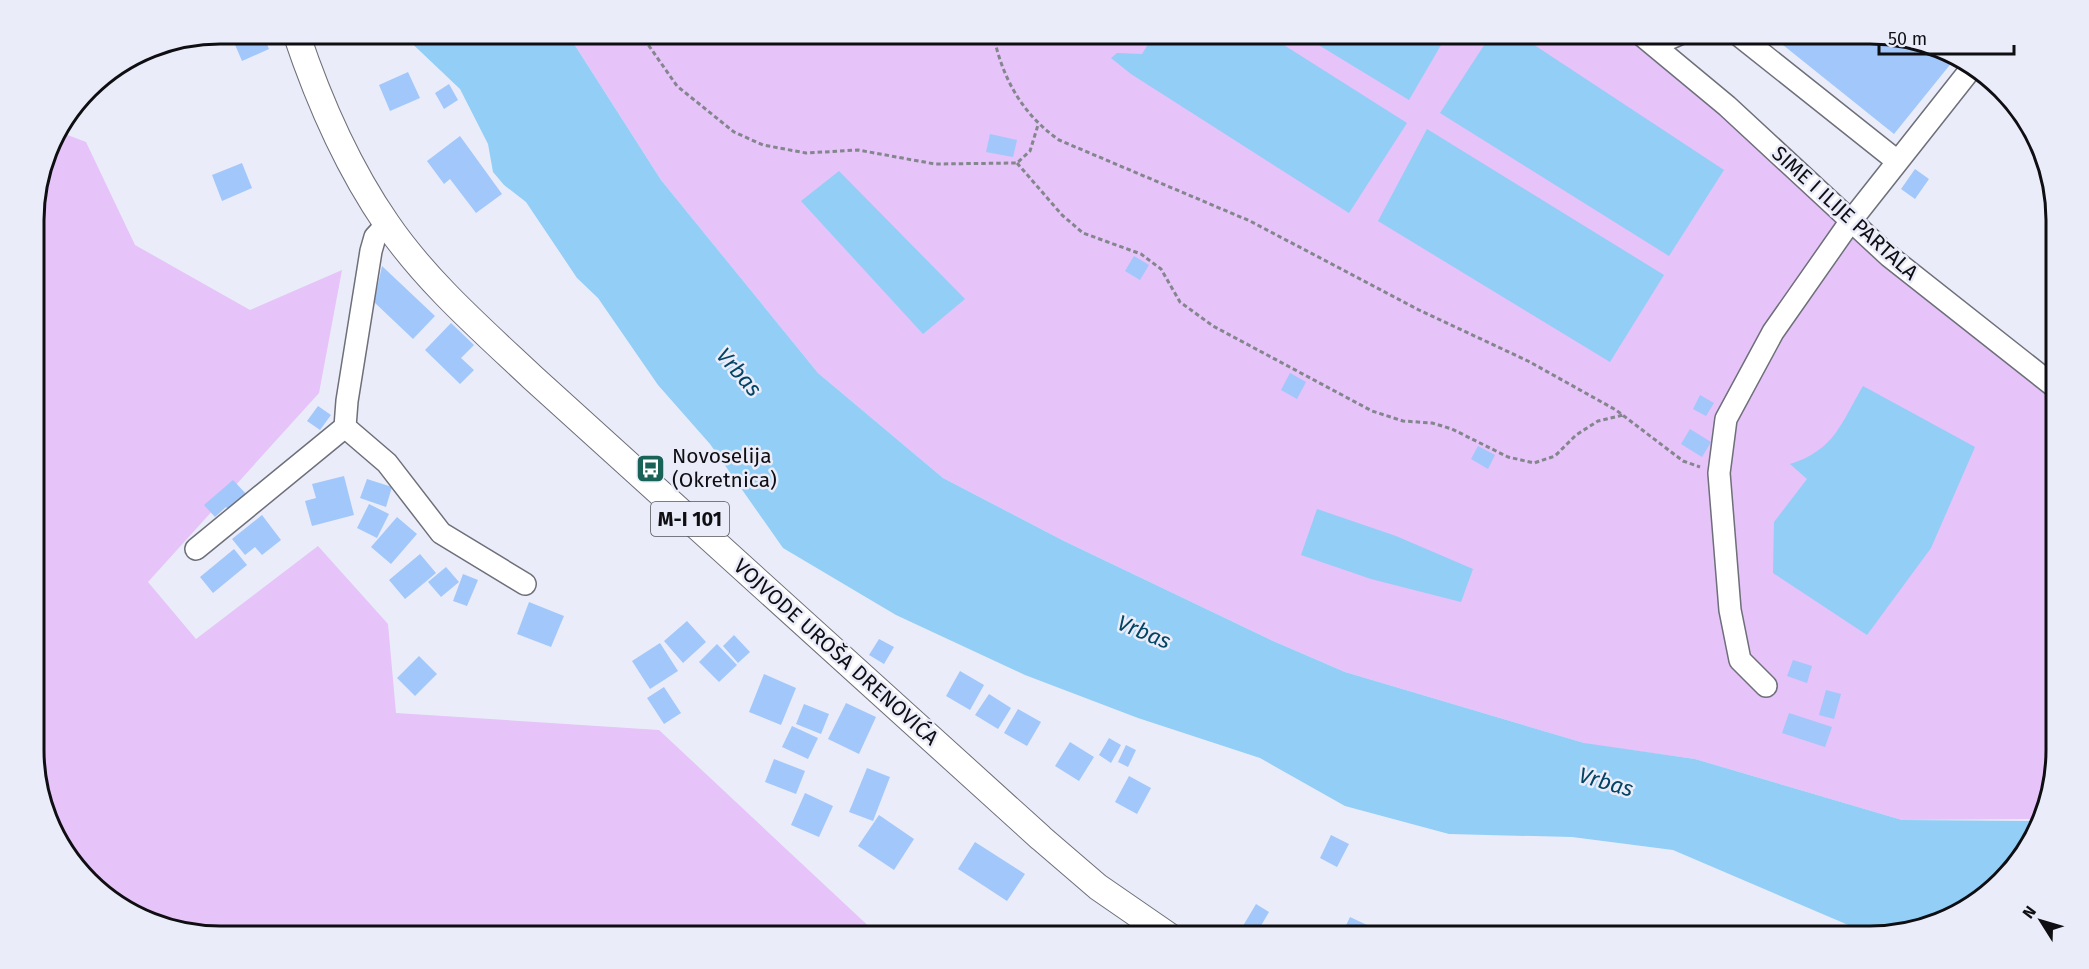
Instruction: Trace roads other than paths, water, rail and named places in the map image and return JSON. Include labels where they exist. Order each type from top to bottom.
[{"type":"main road","name":"VOJVODE UROŠA DRENOVIĆA","points":[[300,44],[339,141],[387,224],[458,306],[547,391],[1048,844],[1098,887],[1154,925]]},
{"type":"street","name":"SIME I ILIJE PARTALA","points":[[1654,44],[1727,106],[1850,222],[2046,380]]},
{"type":"street","points":[[1750,44],[1897,161]]},
{"type":"street","points":[[1766,686],[1740,660],[1730,610],[1719,473],[1726,419],[1773,332],[1850,222],[1967,74]]},
{"type":"street","points":[[196,549],[345,427],[347,401],[371,251],[375,237],[387,224]]},
{"type":"street","points":[[345,427],[387,464],[441,533],[525,584]]},
{"type":"water","name":"Vrbas","points":[[413,44],[574,44],[661,180],[818,373],[943,478],[1064,541],[1273,641],[1345,672],[1584,743],[1695,759],[1902,820],[2030,821],[2016,847],[2002,865],[1967,896],[1926,916],[1904,922],[1848,925],[1673,850],[1572,837],[1449,834],[1345,806],[1260,758],[1138,718],[1025,675],[896,615],[783,548],[710,444],[658,385],[598,298],[577,278],[526,202],[504,185],[493,172],[488,144],[460,89]]},
{"type":"water","points":[[1148,44],[1282,44],[1407,123],[1349,213],[1131,74],[1111,58],[1117,53],[1142,54]]},
{"type":"water","points":[[1317,44],[1442,44],[1409,100]]},
{"type":"water","points":[[1485,44],[1533,44],[1724,170],[1669,256],[1440,113]]},
{"type":"water","points":[[1427,129],[1664,275],[1610,362],[1378,221]]},
{"type":"water","points":[[839,171],[965,299],[923,334],[801,201]]},
{"type":"water","points":[[1863,386],[1975,447],[1931,548],[1867,635],[1773,573],[1774,522],[1807,479],[1790,464],[1805,458],[1827,443],[1842,423]]},
{"type":"water","points":[[1317,509],[1396,536],[1473,569],[1461,602],[1371,579],[1301,555]]},
{"type":"place","name":"Novoselija (Okretnica)","points":[[651,468]]}]
